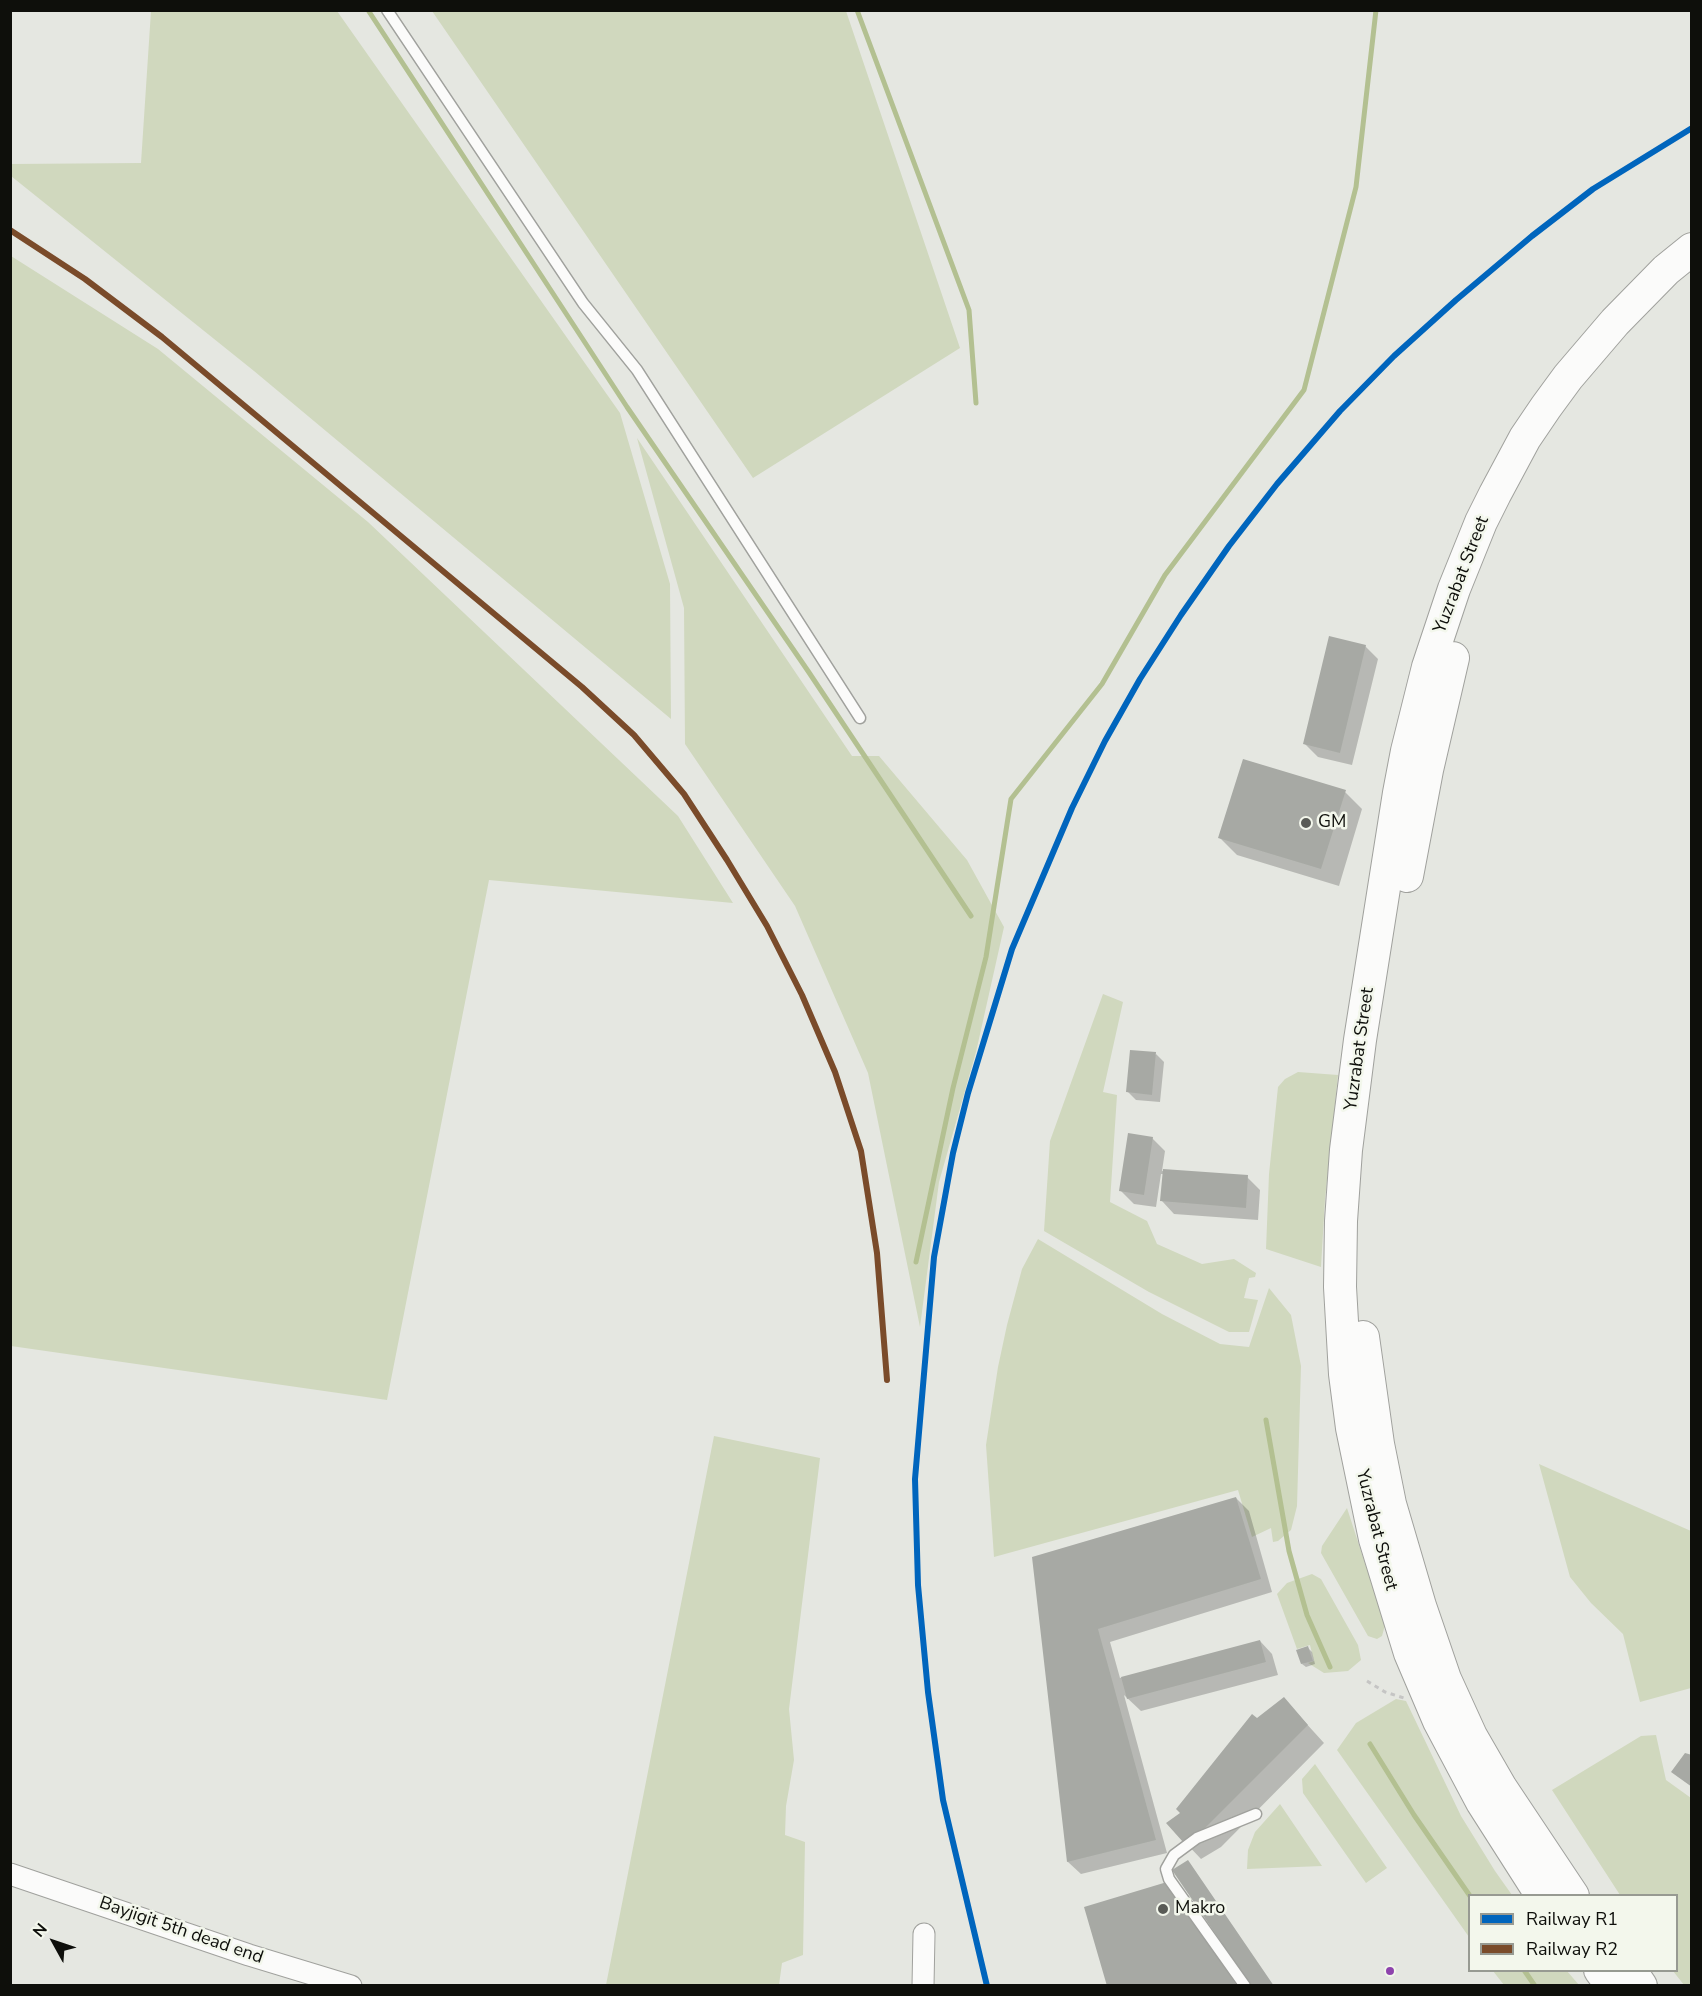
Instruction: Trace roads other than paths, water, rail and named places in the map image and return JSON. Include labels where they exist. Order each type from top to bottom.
[{"type":"main road","name":"Yuzrabat Street","points":[[1572,1894],[1532,1837],[1486,1762],[1454,1698],[1422,1650],[1376,1539],[1356,1447],[1345,1374],[1340,1287],[1342,1202],[1351,1110],[1379,916],[1407,752],[1428,668],[1451,598],[1481,522],[1510,465],[1546,407],[1574,370],[1640,296],[1666,270],[1692,249]]},
{"type":"main road","name":"Yuzrabat Street","points":[[1541,1894],[1488,1812],[1439,1721],[1422,1650],[1407,1566],[1390,1504],[1364,1354],[1361,1269],[1365,1169],[1374,1086],[1394,952],[1421,799],[1445,687],[1460,633],[1486,558],[1514,497],[1566,411],[1627,336],[1692,274]]},
{"type":"main road","points":[[1601,1972],[1612,1986]]},
{"type":"main road","points":[[1631,1972],[1641,1986]]},
{"type":"street","name":"Bayjigit 5th dead end","points":[[10,1874],[249,1955],[351,1986]]},
{"type":"street","points":[[923,1986],[924,1934]]},
{"type":"lane","points":[[387,10],[583,303],[638,370],[860,718]]},
{"type":"lane","points":[[1245,1986],[1169,1879],[1166,1869],[1174,1855],[1197,1838],[1256,1814]]},
{"type":"waterway","points":[[368,10],[627,407],[808,671],[971,916]]},
{"type":"waterway","points":[[857,10],[969,310],[976,403]]},
{"type":"waterway","points":[[916,1262],[953,1088],[986,957],[1011,799],[1102,684],[1165,575],[1304,390],[1356,187],[1376,10]]},
{"type":"waterway","points":[[1266,1420],[1289,1551],[1307,1615],[1330,1667]]},
{"type":"waterway","points":[[1370,1744],[1414,1815],[1469,1894]]},
{"type":"waterway","points":[[1525,1972],[1535,1986]]},
{"type":"rail line","name":"R1","points":[[987,1986],[943,1800],[928,1692],[918,1585],[915,1479],[934,1257],[953,1153],[968,1093],[1012,949],[1072,808],[1105,741],[1140,679],[1229,546],[1277,484],[1340,411],[1394,356],[1456,300],[1532,236],[1593,189],[1692,128]]},
{"type":"rail line","name":"R2","points":[[10,230],[85,279],[162,337],[582,687],[634,735],[684,794],[767,926],[802,995],[835,1072],[861,1151],[877,1253],[887,1380]]},
{"type":"place","name":"GM","points":[[1306,823]]},
{"type":"place","name":"Makro","points":[[1163,1909]]}]
